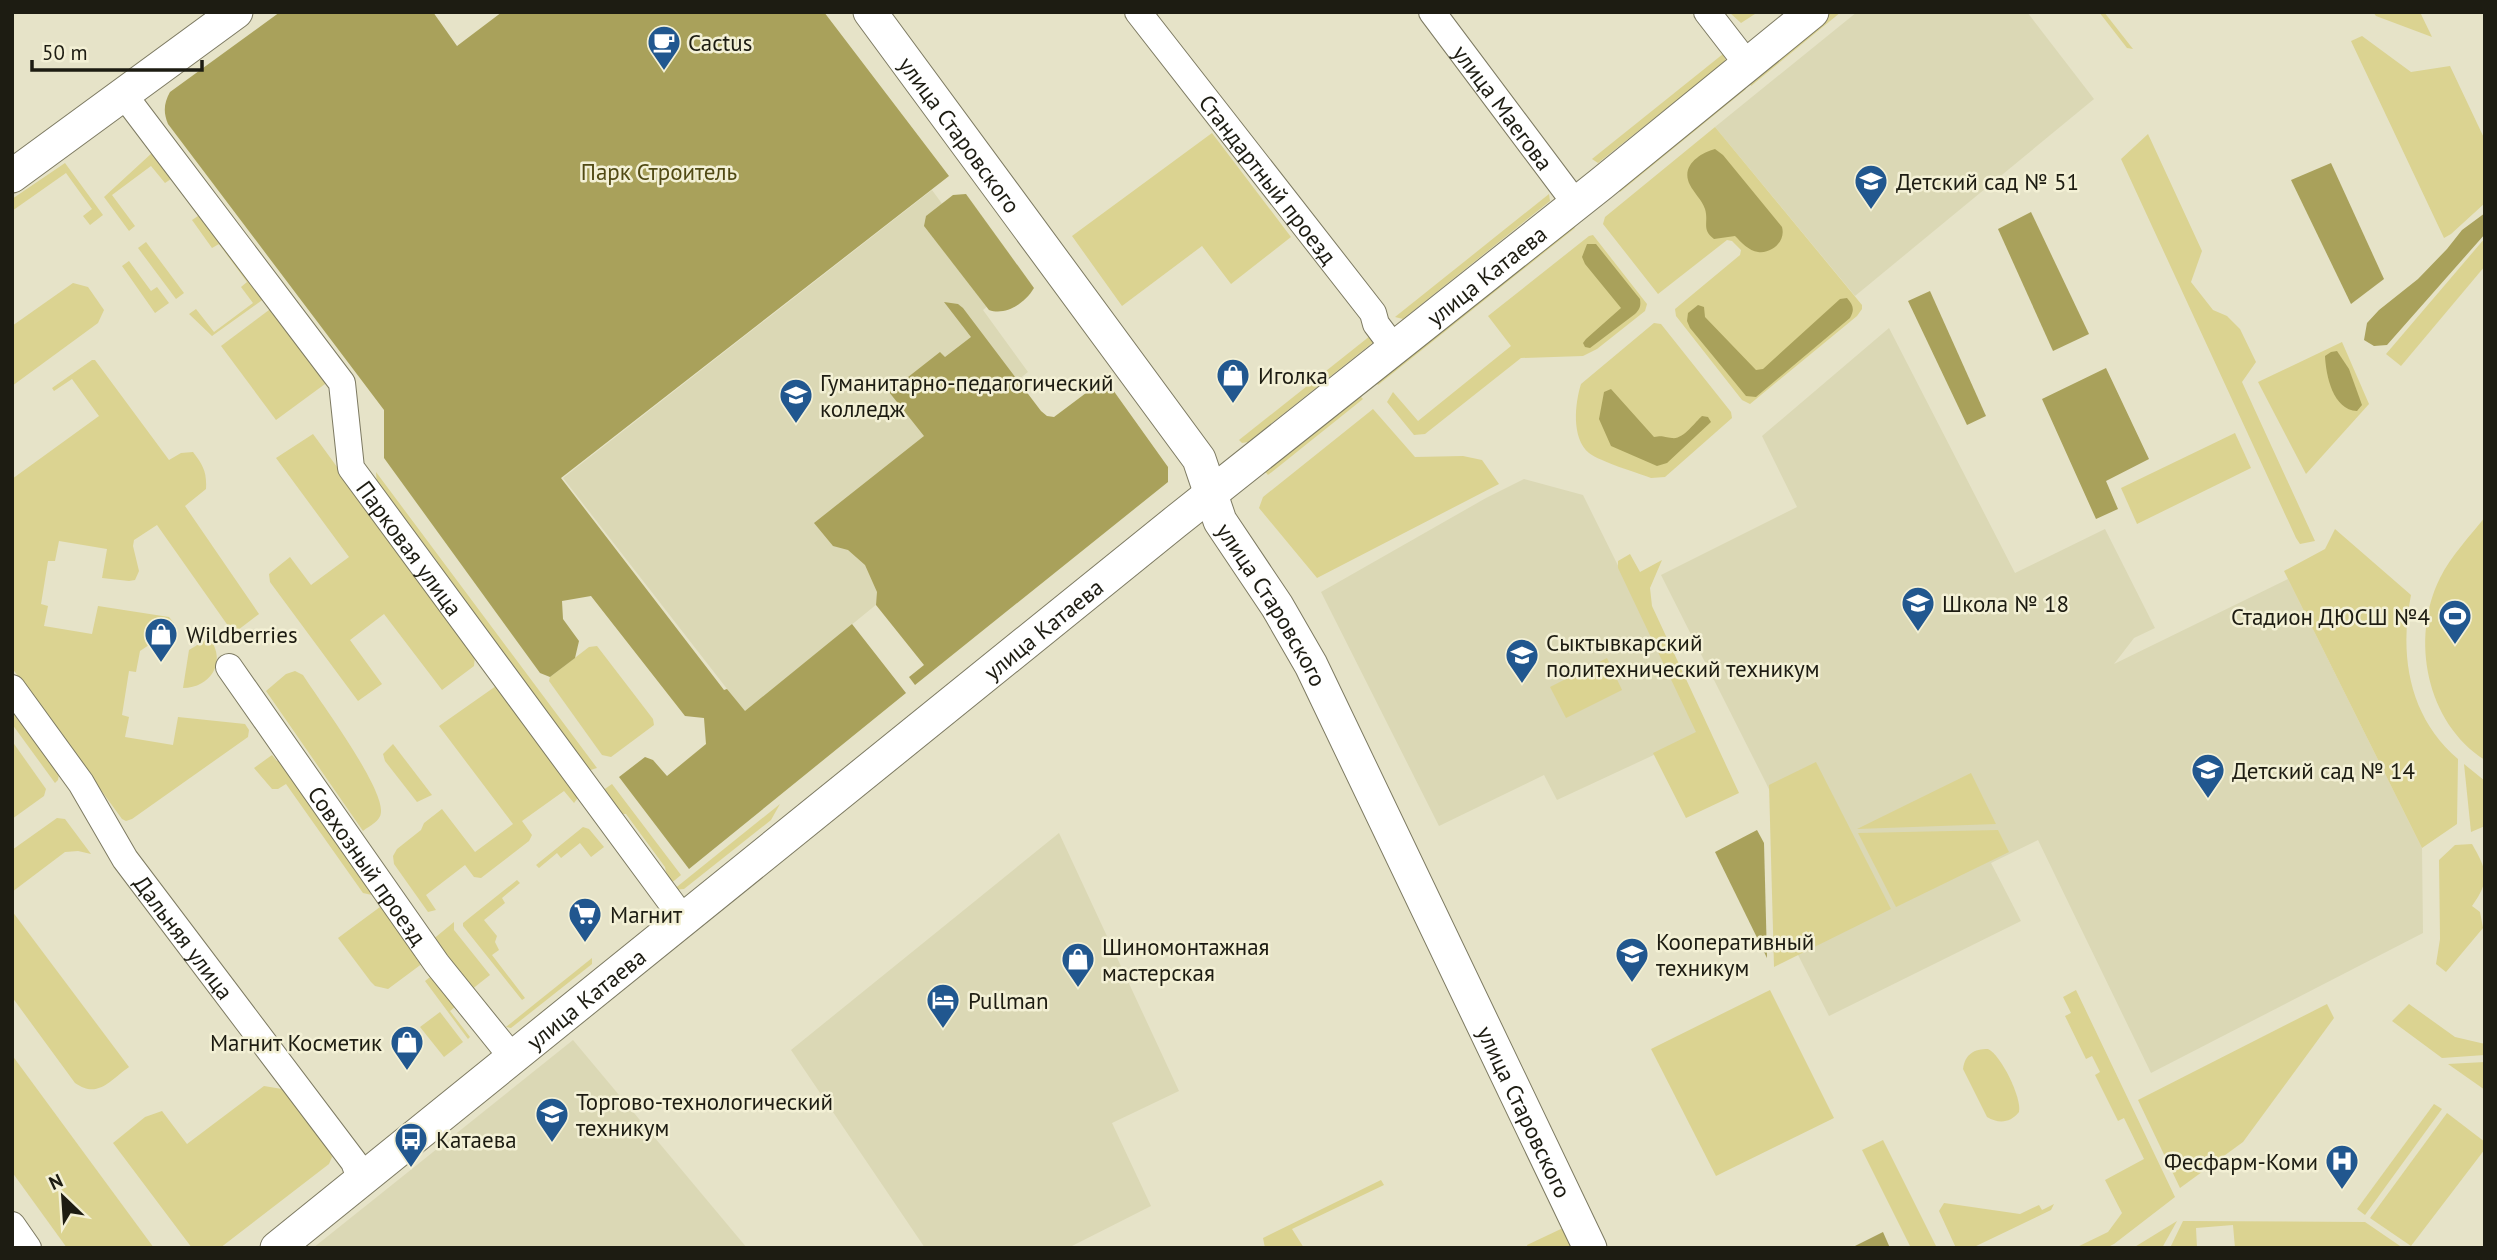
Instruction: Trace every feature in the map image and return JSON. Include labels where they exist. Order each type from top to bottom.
[{"type":"street","points":[[12,176],[236,12]]},
{"type":"street","name":"улица Старовского","points":[[870,12],[1199,459],[1220,521],[1311,665],[1590,1248]]},
{"type":"street","name":"Стандартный проезд","points":[[1138,12],[1373,313],[1376,324],[1394,348]]},
{"type":"street","name":"улица Маегова","points":[[1432,12],[1576,204]]},
{"type":"street","points":[[1707,12],[1748,65]]},
{"type":"street","name":"улица Катаева","points":[[277,1248],[1211,493],[1576,204],[1812,12]]},
{"type":"street","name":"Парковая улица","points":[[124,94],[342,383],[351,468],[684,920]]},
{"type":"street","name":"Совхозный проезд","points":[[229,667],[437,964],[512,1057]]},
{"type":"street","name":"Дальняя улица","points":[[12,688],[81,783],[125,859],[354,1162],[361,1181]]},
{"type":"street","points":[[12,1225],[28,1248]]},
{"type":"shaded area","points":[[1729,12],[1758,12],[1741,23]]},
{"type":"shaded area","points":[[1826,12],[1841,12],[1751,86],[1748,81]]},
{"type":"shaded area","name":"Детский сад № 51","points":[[1857,12],[2027,12],[2094,99],[1855,296],[1715,127]]},
{"type":"shaded area","points":[[2099,12],[2104,12],[2133,49],[2127,48]]},
{"type":"shaded area","points":[[2373,12],[2420,12],[2432,37],[2376,16]]},
{"type":"shaded area","points":[[2362,36],[2411,72],[2450,66],[2485,140],[2485,203],[2444,238],[2351,41]]},
{"type":"shaded area","points":[[1723,54],[1726,61],[1598,163],[1592,159]]},
{"type":"shaded area","points":[[1742,84],[1746,89],[1620,192],[1617,186]]},
{"type":"shaded area","points":[[1715,127],[1862,305],[1857,316],[1750,404],[1742,400],[1676,316],[1675,309],[1740,255],[1741,250],[1727,240],[1658,294],[1603,224],[1605,217]]},
{"type":"shaded area","points":[[1212,133],[1291,237],[1231,284],[1202,246],[1122,306],[1072,236]]},
{"type":"shaded area","points":[[2148,134],[2202,251],[2191,282],[2213,310],[2227,316],[2240,329],[2256,362],[2242,382],[2315,541],[2300,544],[2296,538],[2121,159]]},
{"type":"shaded area","points":[[153,152],[265,298],[212,336],[189,314],[196,309],[214,332],[253,303],[241,287],[247,282],[219,244],[212,248],[192,220],[198,216],[171,179],[165,183],[151,166],[112,195],[135,226],[129,231],[104,197]]},
{"type":"shaded area","points":[[65,163],[103,215],[90,225],[83,216],[92,209],[66,173],[12,211],[12,199]]},
{"type":"shaded area","name":"Гуманитарно-педагогический колледж","points":[[932,190],[1006,291],[983,310],[1028,372],[889,483],[943,550],[745,712],[563,478]]},
{"type":"shaded area","points":[[1549,194],[1550,201],[1403,319],[1395,317]]},
{"type":"shaded area","points":[[1572,223],[1575,228],[1378,385],[1376,382]]},
{"type":"shaded area","points":[[1593,235],[1647,304],[1645,311],[1597,349],[1583,356],[1521,358],[1425,434],[1414,435],[1387,402],[1393,392],[1418,421],[1511,346],[1488,316]]},
{"type":"shaded area","points":[[2485,238],[2485,266],[2401,366],[2386,354]]},
{"type":"shaded area","points":[[146,242],[184,293],[176,299],[138,248]]},
{"type":"shaded area","points":[[129,261],[151,291],[157,287],[169,303],[155,313],[122,266]]},
{"type":"shaded area","points":[[73,283],[88,287],[104,310],[98,323],[12,386],[12,326]]},
{"type":"shaded area","points":[[273,307],[326,379],[325,384],[276,420],[221,346]]},
{"type":"shaded area","points":[[1654,323],[1661,324],[1731,412],[1732,418],[1665,477],[1651,478],[1589,453],[1579,439],[1576,410],[1581,384]]},
{"type":"shaded area","points":[[1889,328],[2015,573],[2105,529],[2155,628],[2134,638],[2114,664],[2288,579],[2422,848],[2423,933],[2151,1073],[2038,840],[1991,863],[2021,921],[1829,1016],[1797,953],[1836,933],[1766,783],[1661,575],[1797,507],[1762,436]]},
{"type":"shaded area","points":[[1375,332],[1376,340],[1248,442],[1242,443],[1239,440]]},
{"type":"shaded area","points":[[2342,342],[2369,404],[2306,474],[2258,382]]},
{"type":"shaded area","points":[[95,360],[169,460],[181,453],[193,452],[199,461],[205,473],[206,489],[185,506],[259,614],[238,630],[231,630],[157,525],[134,540],[139,571],[135,580],[129,581],[102,578],[107,549],[59,541],[55,561],[48,561],[41,604],[48,606],[44,626],[92,634],[98,606],[169,617],[174,623],[173,629],[140,651],[136,672],[129,671],[122,715],[129,717],[125,737],[173,745],[178,717],[245,724],[249,730],[248,737],[126,821],[12,668],[12,479],[99,416],[72,379],[54,391],[52,388]]},
{"type":"shaded area","points":[[1358,394],[1363,399],[1268,475],[1261,467]]},
{"type":"shaded area","points":[[1373,409],[1415,457],[1463,456],[1482,460],[1499,484],[1317,578],[1259,508],[1263,497]]},
{"type":"shaded area","points":[[2235,433],[2251,468],[2137,524],[2121,488]]},
{"type":"shaded area","points":[[313,434],[475,656],[474,666],[442,690],[384,614],[350,640],[382,684],[358,701],[270,582],[269,574],[290,557],[311,585],[349,557],[276,458]]},
{"type":"shaded area","points":[[376,472],[597,768],[587,771],[433,565],[437,561],[420,539],[416,542],[377,486]]},
{"type":"shaded area","name":"Сыктывкарский политехнический техникум","points":[[1524,479],[1583,495],[1701,733],[1557,800],[1544,775],[1439,826],[1321,592]]},
{"type":"shaded area","name":"Стадион ДЮСШ №4","points":[[2485,517],[2485,760],[2465,744],[2449,724],[2437,702],[2429,678],[2425,652],[2431,602],[2440,578],[2455,554]]},
{"type":"shaded area","points":[[2335,529],[2411,595],[2406,640],[2408,663],[2418,705],[2441,742],[2458,759],[2457,824],[2422,848],[2284,571],[2325,549]]},
{"type":"shaded area","points":[[1630,554],[1640,572],[1662,560],[1650,588],[1652,606],[1739,793],[1686,818],[1653,753],[1696,732],[1618,568],[1618,561]]},
{"type":"shaded area","points":[[210,639],[217,656],[213,672],[201,684],[183,688],[189,650]]},
{"type":"shaded area","points":[[597,646],[653,719],[654,725],[611,757],[602,755],[549,681],[550,677],[589,647]]},
{"type":"shaded area","points":[[1607,658],[1622,690],[1566,718],[1550,687]]},
{"type":"shaded area","points":[[295,671],[303,675],[349,743],[372,783],[381,812],[377,821],[363,831],[266,691],[286,674]]},
{"type":"shaded area","points":[[496,686],[577,793],[577,799],[574,803],[564,791],[522,821],[532,835],[529,841],[481,878],[474,877],[465,865],[426,895],[436,910],[428,912],[394,864],[393,856],[397,849],[442,809],[475,852],[513,824],[439,726]]},
{"type":"shaded area","points":[[12,707],[59,774],[55,783],[12,724]]},
{"type":"shaded area","points":[[12,741],[46,789],[44,796],[12,819]]},
{"type":"shaded area","points":[[393,744],[432,795],[417,802],[385,761],[383,754]]},
{"type":"shaded area","points":[[272,755],[277,761],[284,757],[423,963],[388,989],[375,986],[371,982],[338,938],[380,907],[372,895],[363,893],[286,784],[272,789],[254,768]]},
{"type":"shaded area","points":[[1816,762],[1891,909],[1774,967],[1769,785]]},
{"type":"shaded area","points":[[2464,764],[2485,781],[2485,826],[2471,832]]},
{"type":"shaded area","points":[[1971,773],[1996,824],[1857,829]]},
{"type":"shaded area","points":[[612,784],[681,875],[669,885],[665,867],[626,814],[615,814],[599,793]]},
{"type":"shaded area","points":[[780,804],[771,820],[684,889],[673,890]]},
{"type":"shaded area","points":[[57,818],[65,819],[91,854],[65,852],[12,892],[12,850]]},
{"type":"shaded area","points":[[583,827],[589,829],[604,847],[591,857],[580,843],[561,858],[557,853],[539,868],[536,865]]},
{"type":"shaded area","points":[[1998,830],[2009,852],[1896,907],[1858,833]]},
{"type":"shaded area","points":[[1059,833],[1179,1091],[1112,1123],[1151,1206],[1068,1248],[925,1248],[791,1050]]},
{"type":"shaded area","points":[[2472,844],[2485,875],[2482,889],[2472,906],[2480,912],[2483,928],[2446,972],[2436,964],[2440,939],[2439,860],[2455,845]]},
{"type":"shaded area","points":[[517,880],[520,883],[502,898],[505,903],[484,920],[497,936],[495,942],[499,950],[492,955],[525,998],[522,1000],[463,926],[463,923]]},
{"type":"shaded area","points":[[12,911],[129,1067],[97,1089],[75,1083],[12,997]]},
{"type":"shaded area","points":[[454,922],[454,930],[490,975],[471,990],[431,941]]},
{"type":"shaded area","points":[[592,958],[592,964],[511,1028],[506,1027]]},
{"type":"shaded area","points":[[438,971],[462,1001],[450,1011],[470,1037],[468,1039],[425,981]]},
{"type":"shaded area","points":[[1770,990],[1834,1118],[1716,1176],[1651,1049]]},
{"type":"shaded area","points":[[2076,990],[2175,1197],[2106,1248],[2075,1248],[2108,1232],[2122,1213],[2105,1180],[2144,1159],[2124,1118],[2118,1121],[2095,1075],[2100,1072],[2092,1056],[2086,1059],[2065,1016],[2071,1013],[2063,997]]},
{"type":"shaded area","points":[[2327,1004],[2334,1018],[2243,1142],[2180,1188],[2138,1100]]},
{"type":"shaded area","points":[[2409,1004],[2455,1037],[2485,1044],[2485,1055],[2442,1058],[2392,1021]]},
{"type":"shaded area","points":[[440,1012],[463,1042],[444,1057],[420,1027]]},
{"type":"shaded area","name":"Торгово-технологический техникум","points":[[573,1040],[747,1248],[313,1248]]},
{"type":"shaded area","points":[[1988,1049],[1999,1059],[2017,1097],[2019,1112],[2008,1120],[1996,1121],[1987,1117],[1963,1069],[1971,1053]]},
{"type":"shaded area","points":[[12,1055],[154,1248],[67,1248],[12,1172]]},
{"type":"shaded area","points":[[2485,1062],[2485,1090],[2448,1064]]},
{"type":"shaded area","points":[[264,1086],[282,1089],[329,1149],[332,1157],[329,1164],[220,1248],[192,1248],[113,1143],[145,1117],[162,1111],[187,1144]]},
{"type":"shaded area","points":[[2434,1104],[2442,1109],[2365,1215],[2357,1209]]},
{"type":"shaded area","points":[[2447,1113],[2485,1142],[2485,1149],[2411,1246],[2370,1218]]},
{"type":"shaded area","points":[[1883,1140],[1937,1248],[1911,1248],[1862,1150]]},
{"type":"shaded area","points":[[1381,1180],[1384,1185],[1292,1229],[1304,1248],[1265,1248],[1263,1238]]},
{"type":"shaded area","points":[[1944,1203],[2020,1214],[2039,1205],[2042,1210],[2054,1204],[2051,1210],[1972,1248],[1956,1248],[1939,1211]]},
{"type":"shaded area","points":[[2177,1221],[2162,1248],[2133,1248]]},
{"type":"shaded area","points":[[2183,1221],[2365,1222],[2403,1248],[2235,1248],[2233,1225],[2196,1228],[2197,1248],[2170,1248]]},
{"type":"shaded area","points":[[1563,1228],[1571,1248],[1528,1248],[1527,1245]]},
{"type":"green space","name":"Парк Строитель","points":[[280,12],[433,12],[457,46],[502,12],[824,12],[949,176],[561,478],[724,690],[727,689],[745,711],[852,624],[906,693],[689,869],[619,777],[645,757],[653,760],[667,776],[706,744],[704,718],[685,716],[591,596],[562,601],[563,619],[579,641],[575,658],[550,677],[540,673],[384,458],[384,410],[168,124],[165,108],[170,92]]},
{"type":"green space","points":[[1715,149],[1723,155],[1782,227],[1780,242],[1773,249],[1755,251],[1735,236],[1714,239],[1710,236],[1706,229],[1705,209],[1690,185],[1688,172],[1693,161]]},
{"type":"green space","points":[[2331,163],[2384,279],[2351,304],[2291,180]]},
{"type":"green space","points":[[966,194],[1034,288],[1026,299],[1008,310],[989,310],[924,226],[926,216],[953,195]]},
{"type":"green space","points":[[2031,212],[2089,334],[2053,351],[1998,229]]},
{"type":"green space","points":[[2485,213],[2485,234],[2387,345],[2374,346],[2364,340],[2367,323],[2379,310],[2418,279],[2462,230]]},
{"type":"green space","points":[[1587,244],[1596,244],[1640,299],[1639,309],[1635,314],[1590,348],[1583,343],[1586,339],[1621,308],[1585,264],[1582,257]]},
{"type":"green space","points":[[1930,291],[1986,416],[1967,425],[1908,301]]},
{"type":"green space","points":[[1847,298],[1853,307],[1850,318],[1756,397],[1746,396],[1687,321],[1688,313],[1698,305],[1704,307],[1705,317],[1756,370],[1763,369],[1840,299]]},
{"type":"green space","points":[[944,302],[958,304],[963,308],[1047,416],[1054,417],[1098,384],[1108,383],[1168,467],[1168,482],[915,685],[909,677],[924,665],[876,605],[877,592],[865,565],[848,550],[833,546],[814,523],[924,436],[889,392],[940,352],[945,357],[971,337]]},
{"type":"green space","points":[[2337,351],[2349,369],[2362,405],[2357,411],[2342,405],[2329,382],[2325,356]]},
{"type":"green space","points":[[2106,368],[2149,459],[2106,481],[2118,509],[2096,519],[2042,399]]},
{"type":"green space","points":[[1611,389],[1654,437],[1676,438],[1702,416],[1708,417],[1711,422],[1667,463],[1657,466],[1611,446],[1599,419],[1604,392]]},
{"type":"green space","points":[[1757,830],[1764,843],[1767,958],[1715,852]]},
{"type":"green space","points":[[1883,1232],[1890,1248],[1851,1248]]},
{"type":"place","name":"Cactus","points":[[664,72]]},
{"type":"place","name":"Детский сад № 51","points":[[1871,211]]},
{"type":"place","name":"Иголка","points":[[1233,405]]},
{"type":"place","name":"Гуманитарно-педагогический колледж","points":[[796,425]]},
{"type":"place","name":"Школа № 18","points":[[1918,633]]},
{"type":"place","name":"Стадион ДЮСШ №4","points":[[2455,646]]},
{"type":"place","name":"Wildberries","points":[[161,664]]},
{"type":"place","name":"Сыктывкарский политехнический техникум","points":[[1522,685]]},
{"type":"place","name":"Детский сад № 14","points":[[2208,800]]},
{"type":"place","name":"Магнит","points":[[585,944]]},
{"type":"place","name":"Кооперативный техникум","points":[[1632,984]]},
{"type":"place","name":"Шиномонтажная мастерская","points":[[1078,989]]},
{"type":"place","name":"Pullman","points":[[943,1030]]},
{"type":"place","name":"Магнит Косметик","points":[[407,1072]]},
{"type":"place","name":"Торгово-технологический техникум","points":[[552,1144]]},
{"type":"place","name":"Катаева","points":[[411,1169]]},
{"type":"place","name":"Фесфарм-Коми","points":[[2342,1191]]}]
